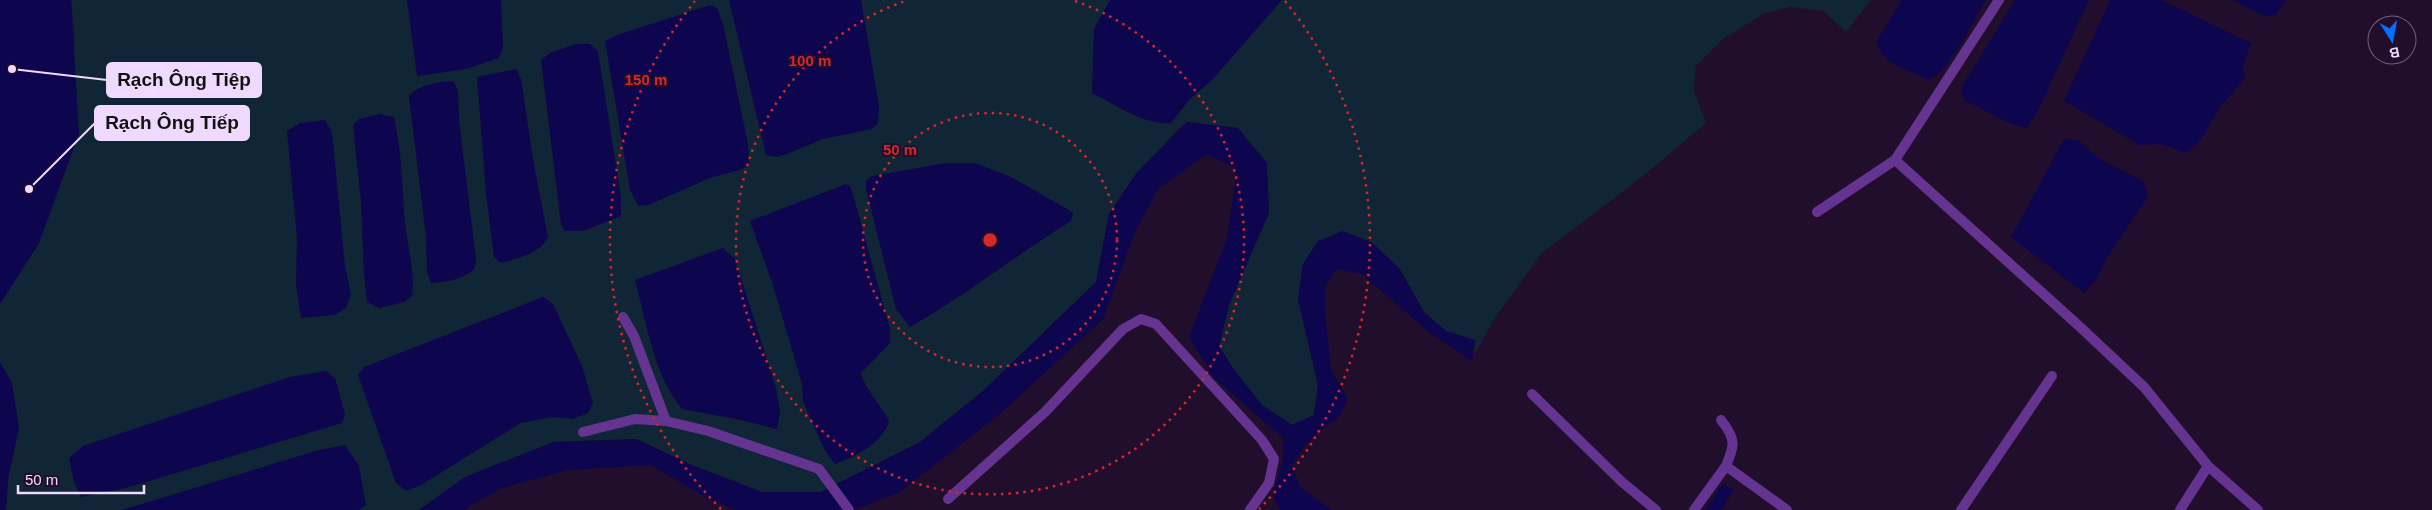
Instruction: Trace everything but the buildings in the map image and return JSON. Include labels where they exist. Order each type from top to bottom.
[{"type":"street","points":[[1817,212],[1895,160],[1998,0]]},
{"type":"street","points":[[1895,160],[2080,326],[2144,387],[2208,466],[2258,510]]},
{"type":"street","points":[[623,316],[634,336],[666,420]]},
{"type":"street","points":[[948,498],[1045,412],[1123,329],[1141,319],[1156,324],[1262,440],[1274,459],[1269,483],[1250,510]]},
{"type":"street","points":[[1961,510],[2052,376]]},
{"type":"street","points":[[1532,394],[1622,482],[1656,510]]},
{"type":"street","points":[[583,432],[634,419],[666,420],[708,431],[819,468],[850,510]]},
{"type":"street","points":[[1694,510],[1726,466],[1733,448],[1734,440],[1721,420]]},
{"type":"street","points":[[1726,466],[1787,510]]},
{"type":"street","points":[[2180,510],[2208,466]]},
{"type":"shaded area","points":[[0,0],[71,0],[79,134],[39,243],[0,304]]},
{"type":"shaded area","points":[[71,0],[1871,0],[1846,32],[1823,11],[1791,7],[1765,13],[1723,39],[1696,66],[1694,91],[1706,123],[1647,173],[1542,253],[1495,318],[1476,352],[1474,351],[1475,340],[1446,331],[1424,312],[1399,268],[1371,242],[1298,299],[1318,385],[1314,415],[1292,425],[1262,405],[1234,371],[1219,346],[1229,305],[1246,264],[1238,128],[1187,122],[1174,133],[1109,214],[1096,282],[984,390],[920,442],[821,492],[762,492],[694,466],[636,439],[554,442],[465,477],[419,510],[6,510],[8,479],[0,364],[0,304],[39,243],[75,41]]},
{"type":"shaded area","points":[[407,0],[501,0],[503,48],[499,58],[466,69],[417,76]]},
{"type":"shaded area","points":[[729,0],[861,0],[879,106],[878,123],[872,129],[823,139],[787,154],[775,157],[766,155]]},
{"type":"shaded area","points":[[1110,0],[1282,0],[1212,80],[1189,100],[1171,123],[1161,123],[1140,118],[1092,93],[1094,29]]},
{"type":"shaded area","points":[[1902,0],[1986,0],[1954,55],[1938,74],[1929,80],[1891,62],[1885,57],[1876,42]]},
{"type":"shaded area","points":[[2015,0],[2089,0],[2038,111],[2026,128],[2009,123],[1964,100],[1961,88]]},
{"type":"shaded area","points":[[2110,0],[2161,0],[2251,43],[2243,67],[2245,79],[2223,103],[2199,142],[2186,153],[2162,144],[2140,145],[2064,101]]},
{"type":"shaded area","points":[[2232,0],[2287,0],[2276,14],[2266,17]]},
{"type":"shaded area","points":[[710,5],[717,8],[723,24],[748,144],[749,165],[740,170],[710,178],[648,205],[638,206],[630,190],[605,41],[617,35]]},
{"type":"shaded area","points":[[576,44],[590,44],[598,51],[621,197],[621,216],[583,231],[565,231],[561,224],[541,60],[550,53]]},
{"type":"shaded area","points":[[516,69],[521,79],[534,165],[548,237],[540,248],[521,257],[501,263],[494,257],[486,193],[477,77]]},
{"type":"shaded area","points":[[453,81],[458,90],[459,120],[476,259],[474,270],[462,277],[450,281],[431,283],[427,272],[426,237],[409,96],[424,86]]},
{"type":"shaded area","points":[[379,114],[394,117],[397,130],[405,224],[413,287],[412,296],[404,302],[379,308],[367,302],[361,202],[353,125],[359,119]]},
{"type":"shaded area","points":[[325,120],[332,132],[345,266],[351,294],[346,308],[335,315],[301,318],[296,285],[297,238],[287,131],[300,123]]},
{"type":"shaded area","points":[[1187,122],[1238,128],[1267,163],[1269,213],[1229,305],[1219,346],[1235,371],[1262,405],[1292,425],[1314,415],[1318,385],[1298,299],[1303,264],[1318,241],[1343,231],[1371,242],[1399,268],[1424,312],[1446,331],[1475,340],[1472,361],[1430,333],[1362,274],[1337,269],[1325,286],[1325,314],[1331,370],[1348,399],[1338,418],[1317,432],[1301,451],[1292,467],[1301,488],[1332,510],[1280,510],[1273,495],[1283,460],[1283,438],[1214,378],[1189,337],[1227,238],[1237,169],[1207,154],[1158,189],[1135,232],[1103,319],[1000,414],[898,493],[854,510],[736,510],[707,498],[651,465],[568,470],[499,489],[464,510],[419,510],[465,477],[554,442],[636,439],[694,466],[762,492],[821,492],[920,442],[984,390],[1096,282],[1109,214],[1137,172]]},
{"type":"shaded area","points":[[2064,139],[2078,140],[2100,159],[2143,181],[2148,197],[2108,256],[2097,279],[2084,293],[2011,237]]},
{"type":"shaded area","points":[[947,163],[975,163],[1011,177],[1073,213],[1071,221],[951,302],[910,327],[896,309],[866,189],[866,181],[872,176]]},
{"type":"shaded area","points":[[846,184],[850,186],[854,198],[890,329],[890,343],[861,373],[866,385],[889,421],[886,429],[875,442],[859,453],[835,464],[824,449],[803,401],[802,384],[773,285],[750,221]]},
{"type":"shaded area","points":[[723,248],[735,259],[776,388],[780,412],[777,429],[682,409],[664,380],[652,348],[635,280]]},
{"type":"shaded area","points":[[543,297],[553,304],[582,366],[593,403],[588,413],[573,419],[552,417],[521,423],[421,485],[406,491],[396,483],[358,375],[364,367]]},
{"type":"shaded area","points":[[0,362],[12,383],[19,428],[8,479],[6,510],[0,510]]},
{"type":"shaded area","points":[[326,371],[335,378],[345,414],[342,423],[126,488],[81,497],[74,482],[69,458],[83,446],[290,377]]},
{"type":"shaded area","points":[[345,445],[359,466],[366,505],[359,510],[122,510],[319,450]]},
{"type":"shaded area","points":[[1723,484],[1734,490],[1721,510],[1705,510]]},
{"type":"place","name":"Rạch Ông Tiệp","points":[[12,69]]},
{"type":"place","name":"Rạch Ông Tiếp","points":[[29,189]]}]
